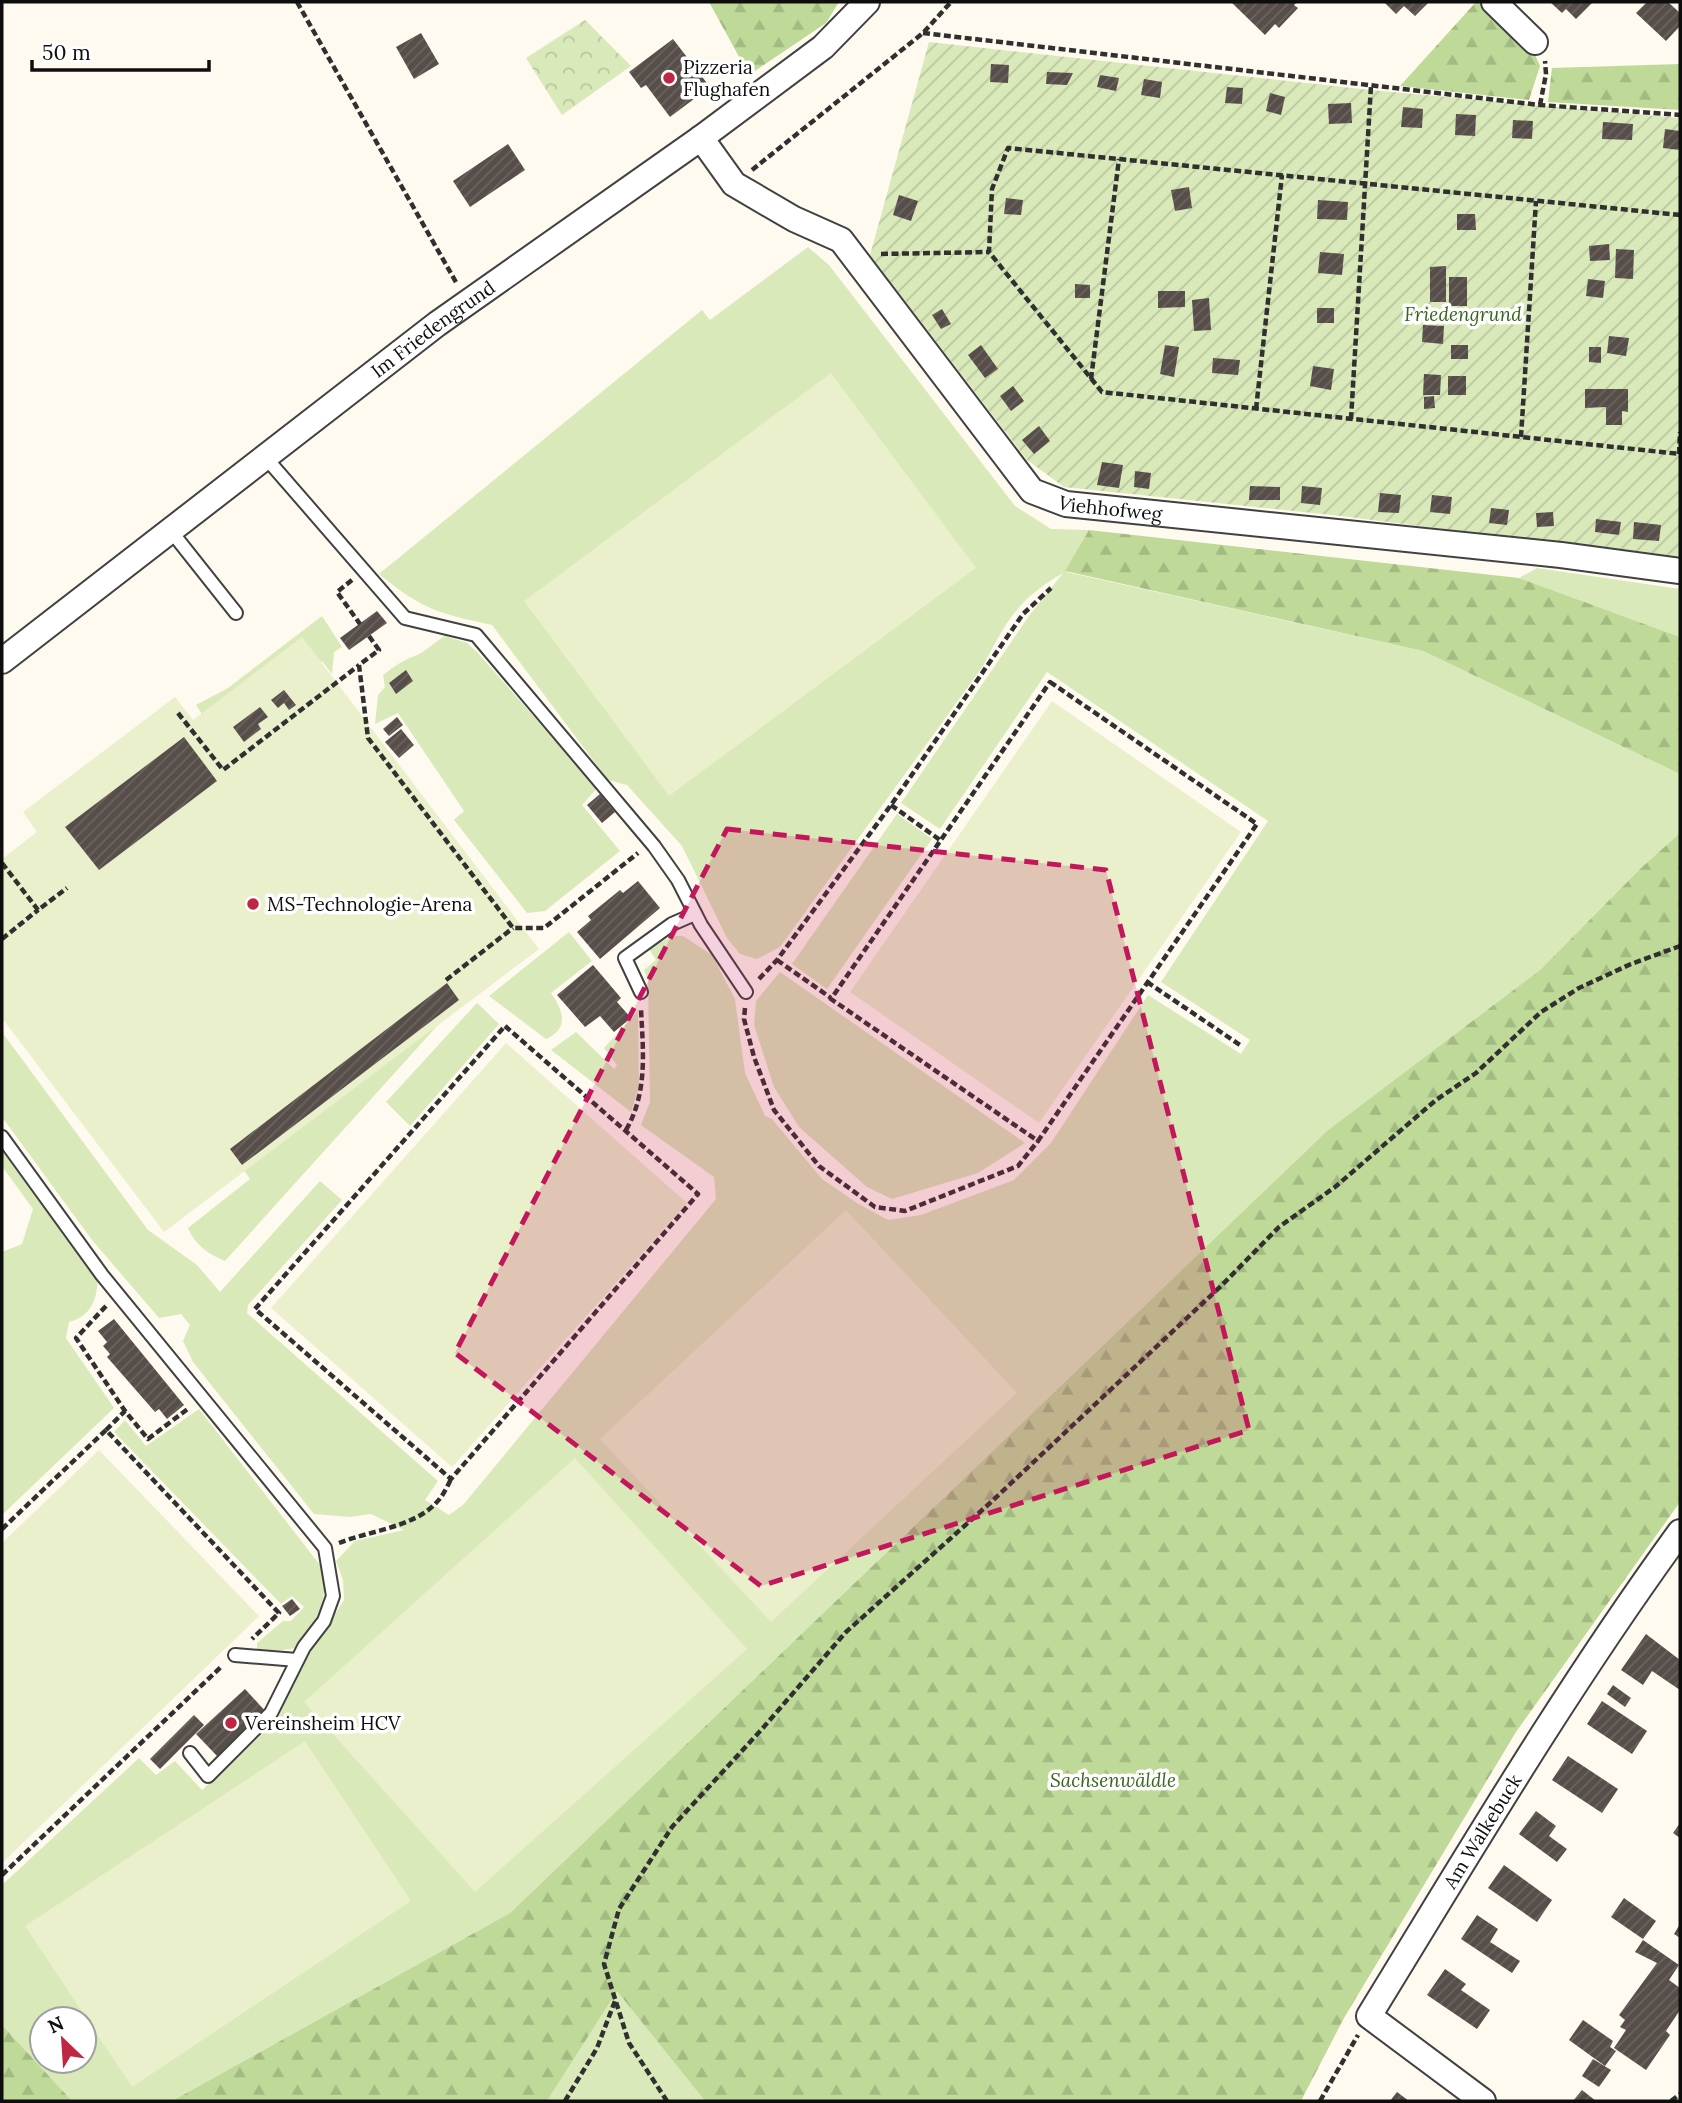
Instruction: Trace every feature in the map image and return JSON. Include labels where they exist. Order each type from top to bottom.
[{"type":"street","name":"Im Friedengrund","points":[[2,661],[467,302],[701,138],[822,47],[867,2]]},
{"type":"street","points":[[1493,2],[1535,41]]},
{"type":"street","name":"Viehhofweg","points":[[701,138],[734,184],[794,219],[841,240],[1032,491],[1066,504],[1561,555],[1680,571]]},
{"type":"street","name":"Am Walkebuck","points":[[1369,2016],[1524,1764],[1622,1612],[1680,1532]]},
{"type":"street","points":[[1369,2016],[1483,2101]]},
{"type":"lane","points":[[266,458],[405,618],[476,635],[651,842],[678,880],[695,914],[746,992]]},
{"type":"lane","points":[[172,531],[236,613]]},
{"type":"lane","points":[[641,992],[625,957],[672,924],[695,914]]},
{"type":"lane","points":[[2,1137],[118,1294],[325,1548],[333,1595],[324,1621],[297,1660],[271,1713],[208,1776],[190,1753]]},
{"type":"lane","points":[[235,1654],[297,1660]]},
{"type":"path","points":[[297,2],[467,302]]},
{"type":"path","points":[[734,184],[923,33],[951,2]]},
{"type":"path","points":[[923,33],[1540,105],[1680,115]]},
{"type":"path","points":[[1535,41],[1546,67],[1540,105]]},
{"type":"path","points":[[1352,419],[1371,86]]},
{"type":"path","points":[[1680,215],[1008,148],[992,188],[989,252],[1102,392],[1679,454],[1680,432]]},
{"type":"path","points":[[1091,379],[1119,159]]},
{"type":"path","points":[[1256,409],[1282,175]]},
{"type":"path","points":[[1521,437],[1536,201]]},
{"type":"path","points":[[855,258],[870,255],[989,252]]},
{"type":"path","points":[[360,624],[337,592],[363,570]]},
{"type":"path","points":[[831,999],[1050,682],[1256,824],[1038,1141],[1018,1166],[905,1211],[875,1208],[819,1166],[774,1110],[754,1057],[744,1019],[746,992],[777,960],[891,805],[1023,614],[1051,588]]},
{"type":"path","points":[[178,713],[223,770],[379,650],[369,636]]},
{"type":"path","points":[[359,665],[368,738],[513,929]]},
{"type":"path","points":[[891,805],[940,840]]},
{"type":"path","points":[[446,980],[513,929],[544,928],[651,842]]},
{"type":"path","points":[[2,863],[38,911]]},
{"type":"path","points":[[2,939],[67,888]]},
{"type":"path","points":[[667,2101],[629,2043],[604,1964],[620,1909],[671,1826],[762,1729],[846,1632],[990,1503],[1221,1286],[1279,1227],[1335,1187],[1436,1100],[1476,1073],[1541,1012],[1580,988],[1680,946]]},
{"type":"path","points":[[777,960],[1038,1141]]},
{"type":"path","points":[[1147,982],[1240,1045]]},
{"type":"path","points":[[626,1130],[637,1111],[643,1076],[641,992]]},
{"type":"path","points":[[325,1548],[409,1520],[438,1502],[451,1479],[698,1194],[505,1026],[254,1309],[451,1479]]},
{"type":"path","points":[[118,1294],[76,1338],[125,1412],[148,1439],[202,1397]]},
{"type":"path","points":[[2,1529],[125,1412]]},
{"type":"path","points":[[2,1875],[279,1613],[106,1430]]},
{"type":"path","points":[[565,2101],[597,2048],[615,2000]]},
{"type":"path","points":[[1320,2101],[1369,2016]]},
{"type":"path","points":[[1671,2101],[1680,2094]]},
{"type":"highlighted area","points":[[727,829],[1106,870],[1249,1430],[761,1586],[455,1353]]},
{"type":"green space","points":[[709,2],[839,2],[826,23],[749,75]]},
{"type":"green space","points":[[1476,2],[1483,2],[1529,41],[1540,66],[1529,100],[1400,86]]},
{"type":"green space","points":[[585,20],[631,66],[562,115],[526,58]]},
{"type":"green space","name":"Friedengrund","points":[[929,42],[1370,90],[1680,118],[1680,559],[1341,516],[1064,487],[1027,460],[870,255]]},
{"type":"green space","points":[[1680,64],[1680,110],[1548,102],[1552,68]]},
{"type":"green space","points":[[808,247],[829,265],[1015,506],[1051,529],[1089,530],[1066,572],[1423,651],[1680,774],[1680,833],[1641,868],[1540,970],[1328,1130],[510,1913],[172,2101],[72,2101],[48,2075],[98,2075],[98,2005],[28,2005],[28,2053],[2,2025],[2,1885],[139,1758],[156,1775],[175,1761],[202,1790],[277,1720],[302,1665],[344,1600],[343,1580],[336,1561],[355,1541],[404,1530],[371,1514],[350,1517],[314,1514],[193,1362],[183,1341],[190,1325],[181,1314],[159,1318],[92,1240],[2,1117],[2,1032],[148,1230],[197,1265],[220,1292],[320,1181],[342,1200],[248,1305],[247,1313],[438,1481],[425,1500],[449,1515],[463,1505],[716,1199],[714,1177],[641,1125],[650,1102],[648,980],[644,970],[656,960],[649,949],[672,936],[683,936],[712,955],[735,999],[745,1073],[765,1116],[772,1119],[822,1179],[888,1220],[921,1215],[1014,1180],[1051,1143],[1148,995],[1241,1054],[1250,1040],[1161,982],[1268,821],[1047,672],[940,829],[901,803],[1029,616],[1063,573],[1034,592],[1015,612],[983,666],[780,947],[757,959],[740,954],[727,938],[682,846],[627,785],[608,780],[492,625],[431,608],[407,595],[379,574],[702,310],[710,320]]},
{"type":"green space","points":[[831,373],[976,568],[669,796],[524,601]]},
{"type":"green space","points":[[1089,530],[1519,578],[1680,637],[1680,774],[1423,651],[1065,571]]},
{"type":"green space","points":[[1537,568],[1680,589],[1680,637],[1519,578]]},
{"type":"green space","points":[[322,616],[342,647],[334,652],[332,674],[322,661],[216,736],[196,705],[228,688]]},
{"type":"green space","points":[[445,636],[467,643],[477,652],[597,788],[582,805],[620,851],[545,911],[527,913],[454,820],[464,811],[398,713],[375,724],[378,695],[385,687],[383,675]]},
{"type":"green space","name":"MS-Technologie-Arena","points":[[302,637],[539,949],[164,1232],[2,1018],[2,859],[37,832],[23,812],[175,697],[193,720]]},
{"type":"green space","points":[[1052,701],[1241,832],[1039,1123],[850,992]]},
{"type":"green space","points":[[897,814],[932,839],[827,989],[792,964]]},
{"type":"green space","name":"Sachsenwäldle","points":[[1680,833],[1680,1502],[1516,1732],[1344,2018],[1301,2101],[705,2101],[617,1991],[547,2101],[172,2101],[510,1913],[1328,1130],[1540,970],[1641,868]]},
{"type":"green space","points":[[569,932],[592,961],[551,993],[562,1018],[559,1030],[546,1039],[489,996]]},
{"type":"green space","points":[[780,972],[1025,1143],[978,1173],[892,1199],[867,1187],[799,1127],[774,1087],[754,1025],[756,1001]]},
{"type":"green space","points":[[477,1003],[499,1024],[410,1126],[386,1102]]},
{"type":"green space","points":[[456,1005],[225,1261],[198,1244],[188,1228],[250,1179],[243,1169]]},
{"type":"green space","points":[[638,1011],[639,1087],[631,1112],[551,1050],[576,1032],[614,1069],[617,1065],[604,1048]]},
{"type":"green space","points":[[506,1043],[687,1203],[452,1467],[271,1308]]},
{"type":"green space","points":[[2,1147],[98,1277],[92,1306],[83,1316],[69,1322],[66,1338],[114,1408],[2,1515],[2,1252],[22,1244],[33,1209],[2,1166]]},
{"type":"green space","points":[[846,1210],[1017,1393],[771,1622],[600,1439]]},
{"type":"green space","points":[[199,1409],[323,1569],[322,1602],[315,1620],[297,1648],[267,1652],[257,1649],[257,1643],[283,1621],[291,1621],[304,1607],[292,1596],[281,1604],[114,1432],[125,1420],[146,1446]]},
{"type":"green space","points":[[99,1450],[259,1616],[2,1863],[2,1543]]},
{"type":"green space","points":[[575,1458],[747,1649],[475,1892],[304,1702]]},
{"type":"green space","points":[[305,1741],[411,1901],[132,2087],[98,2036],[98,2005],[78,2005],[25,1926]]},
{"type":"green space","points":[[617,1990],[705,2101],[547,2101]]},
{"type":"green space","points":[[2,2025],[28,2053],[28,2075],[48,2075],[72,2101],[2,2101]]},
{"type":"building","points":[[1231,2],[1297,2],[1294,5],[1298,8],[1279,28],[1275,24],[1265,35]]},
{"type":"building","points":[[1384,2],[1429,2],[1415,16],[1404,6],[1396,14]]},
{"type":"building","points":[[1550,2],[1593,2],[1576,19],[1566,9],[1562,13]]},
{"type":"building","points":[[1647,2],[1668,2],[1680,13],[1680,26],[1666,41],[1636,13]]},
{"type":"building","points":[[421,33],[439,64],[414,79],[396,47]]},
{"type":"building","name":"Pizzeria Flughafen","points":[[673,39],[710,87],[670,117],[646,85],[641,88],[629,72]]},
{"type":"building","points":[[991,64],[1009,65],[1008,83],[990,82]]},
{"type":"building","points":[[1047,72],[1073,73],[1067,85],[1046,84]]},
{"type":"building","points":[[1100,75],[1119,78],[1116,91],[1097,87]]},
{"type":"building","points":[[1144,79],[1162,82],[1160,98],[1141,95]]},
{"type":"building","points":[[1227,87],[1243,88],[1242,104],[1225,103]]},
{"type":"building","points":[[1270,93],[1285,97],[1281,115],[1266,111]]},
{"type":"building","points":[[1351,103],[1352,123],[1329,124],[1328,104]]},
{"type":"building","points":[[1403,107],[1423,109],[1422,128],[1401,127]]},
{"type":"building","points":[[1456,114],[1476,115],[1475,136],[1455,135]]},
{"type":"building","points":[[1513,120],[1533,121],[1532,139],[1512,138]]},
{"type":"building","points":[[1603,122],[1633,124],[1632,140],[1602,139]]},
{"type":"building","points":[[1665,129],[1680,131],[1680,150],[1663,148]]},
{"type":"building","points":[[508,144],[525,170],[470,207],[453,181]]},
{"type":"building","points":[[1189,187],[1192,208],[1175,211],[1171,190]]},
{"type":"building","points":[[899,195],[918,201],[911,221],[893,215]]},
{"type":"building","points":[[1006,198],[1023,200],[1021,215],[1004,214]]},
{"type":"building","points":[[1318,200],[1348,202],[1347,220],[1317,219]]},
{"type":"building","points":[[1457,214],[1475,214],[1476,230],[1457,230]]},
{"type":"building","points":[[1609,244],[1610,260],[1590,261],[1589,246]]},
{"type":"building","points":[[1616,249],[1634,250],[1633,279],[1615,278]]},
{"type":"building","points":[[1320,252],[1344,254],[1342,275],[1318,273]]},
{"type":"building","points":[[1446,266],[1446,302],[1430,302],[1430,267]]},
{"type":"building","points":[[1449,277],[1467,277],[1467,306],[1449,306]]},
{"type":"building","points":[[1588,279],[1605,281],[1603,298],[1586,296]]},
{"type":"building","points":[[1075,284],[1090,285],[1090,298],[1075,298]]},
{"type":"building","points":[[1158,291],[1185,291],[1185,307],[1158,308]]},
{"type":"building","points":[[1209,298],[1211,330],[1194,331],[1192,300]]},
{"type":"building","points":[[1317,308],[1334,308],[1334,323],[1317,323]]},
{"type":"building","points":[[942,309],[951,324],[941,329],[932,315]]},
{"type":"building","points":[[1423,325],[1444,326],[1443,344],[1422,342]]},
{"type":"building","points":[[1609,336],[1629,338],[1626,356],[1607,353]]},
{"type":"building","points":[[981,345],[998,369],[985,378],[968,355]]},
{"type":"building","points":[[1165,345],[1179,347],[1174,377],[1160,374]]},
{"type":"building","points":[[1451,345],[1468,345],[1468,359],[1451,359]]},
{"type":"building","points":[[1589,347],[1601,347],[1601,363],[1589,362]]},
{"type":"building","points":[[1213,358],[1240,360],[1238,375],[1212,373]]},
{"type":"building","points":[[1313,366],[1334,369],[1331,390],[1310,386]]},
{"type":"building","points":[[1424,374],[1441,375],[1440,395],[1423,395]]},
{"type":"building","points":[[1448,376],[1466,376],[1466,395],[1448,395]]},
{"type":"building","points":[[1013,386],[1024,401],[1011,411],[1000,396]]},
{"type":"building","points":[[1585,389],[1628,389],[1628,412],[1622,411],[1622,425],[1606,425],[1606,407],[1585,408]]},
{"type":"building","points":[[1434,396],[1435,408],[1424,409],[1424,397]]},
{"type":"building","points":[[1039,426],[1050,441],[1034,454],[1022,440]]},
{"type":"building","points":[[1102,462],[1123,465],[1119,488],[1097,485]]},
{"type":"building","points":[[1135,471],[1151,473],[1149,489],[1134,487]]},
{"type":"building","points":[[1250,486],[1280,487],[1280,500],[1249,500]]},
{"type":"building","points":[[1302,486],[1322,488],[1320,505],[1301,503]]},
{"type":"building","points":[[1380,493],[1401,495],[1399,513],[1378,512]]},
{"type":"building","points":[[1432,495],[1452,497],[1450,514],[1430,512]]},
{"type":"building","points":[[1491,508],[1509,510],[1507,525],[1489,523]]},
{"type":"building","points":[[1553,512],[1554,526],[1537,527],[1536,513]]},
{"type":"building","points":[[1596,519],[1621,522],[1619,535],[1595,532]]},
{"type":"building","points":[[1634,522],[1661,525],[1659,541],[1633,539]]},
{"type":"building","points":[[377,611],[387,623],[349,650],[340,638]]},
{"type":"building","points":[[406,670],[413,681],[396,694],[389,683]]},
{"type":"building","points":[[284,690],[296,705],[289,710],[284,703],[278,708],[271,700]]},
{"type":"building","points":[[260,707],[268,717],[258,724],[261,729],[244,742],[233,727]]},
{"type":"building","points":[[397,717],[403,725],[389,736],[383,729]]},
{"type":"building","points":[[401,729],[414,745],[399,758],[385,742]]},
{"type":"building","points":[[184,737],[217,781],[99,870],[65,827]]},
{"type":"building","points":[[600,794],[615,812],[602,823],[587,805]]},
{"type":"building","points":[[638,881],[660,908],[600,959],[577,932],[591,920],[588,916],[620,890],[623,893]]},
{"type":"building","points":[[593,965],[621,998],[617,1002],[631,1018],[614,1032],[600,1016],[585,1027],[557,995]]},
{"type":"building","points":[[447,983],[459,1000],[242,1165],[230,1149]]},
{"type":"building","points":[[114,1319],[184,1405],[167,1419],[159,1409],[155,1412],[107,1357],[110,1354],[103,1346],[107,1342],[98,1331]]},
{"type":"building","points":[[292,1599],[300,1609],[290,1616],[282,1606]]},
{"type":"building","points":[[1646,1634],[1680,1660],[1680,1690],[1652,1671],[1643,1685],[1621,1670]]},
{"type":"building","points":[[1613,1685],[1631,1698],[1625,1707],[1607,1694]]},
{"type":"building","name":"Vereinsheim HCV","points":[[245,1689],[266,1712],[218,1757],[196,1734]]},
{"type":"building","points":[[1602,1701],[1647,1731],[1632,1754],[1587,1724]]},
{"type":"building","points":[[194,1715],[204,1725],[160,1769],[150,1759]]},
{"type":"building","points":[[1568,1756],[1618,1789],[1602,1813],[1552,1780]]},
{"type":"building","points":[[1536,1811],[1556,1826],[1549,1836],[1567,1849],[1557,1862],[1519,1834]]},
{"type":"building","points":[[1680,1823],[1680,1838],[1673,1833]]},
{"type":"building","points":[[1504,1865],[1552,1900],[1537,1922],[1488,1888]]},
{"type":"building","points":[[1624,1898],[1656,1921],[1643,1939],[1611,1917]]},
{"type":"building","points":[[1477,1915],[1498,1929],[1490,1942],[1520,1961],[1512,1973],[1461,1939]]},
{"type":"building","points":[[1680,1924],[1680,1938],[1674,1934]]},
{"type":"building","points":[[1643,1940],[1679,1965],[1669,1980],[1680,1988],[1680,2010],[1666,2031],[1670,2035],[1646,2070],[1614,2048],[1626,2030],[1620,2027],[1625,2020],[1619,2015],[1657,1963],[1635,1952]]},
{"type":"building","points":[[1445,1969],[1466,1984],[1461,1990],[1490,2010],[1477,2029],[1427,1995]]},
{"type":"building","points":[[1583,2020],[1613,2041],[1610,2047],[1616,2051],[1605,2066],[1569,2040]]},
{"type":"building","points":[[1593,2059],[1611,2070],[1599,2087],[1582,2076]]},
{"type":"building","points":[[1582,2090],[1596,2101],[1573,2101]]},
{"type":"building","points":[[1397,2092],[1409,2101],[1390,2101]]},
{"type":"place","name":"Pizzeria Flughafen","points":[[669,78]]},
{"type":"place","name":"MS-Technologie-Arena","points":[[253,904]]},
{"type":"place","name":"Vereinsheim HCV","points":[[231,1723]]}]
